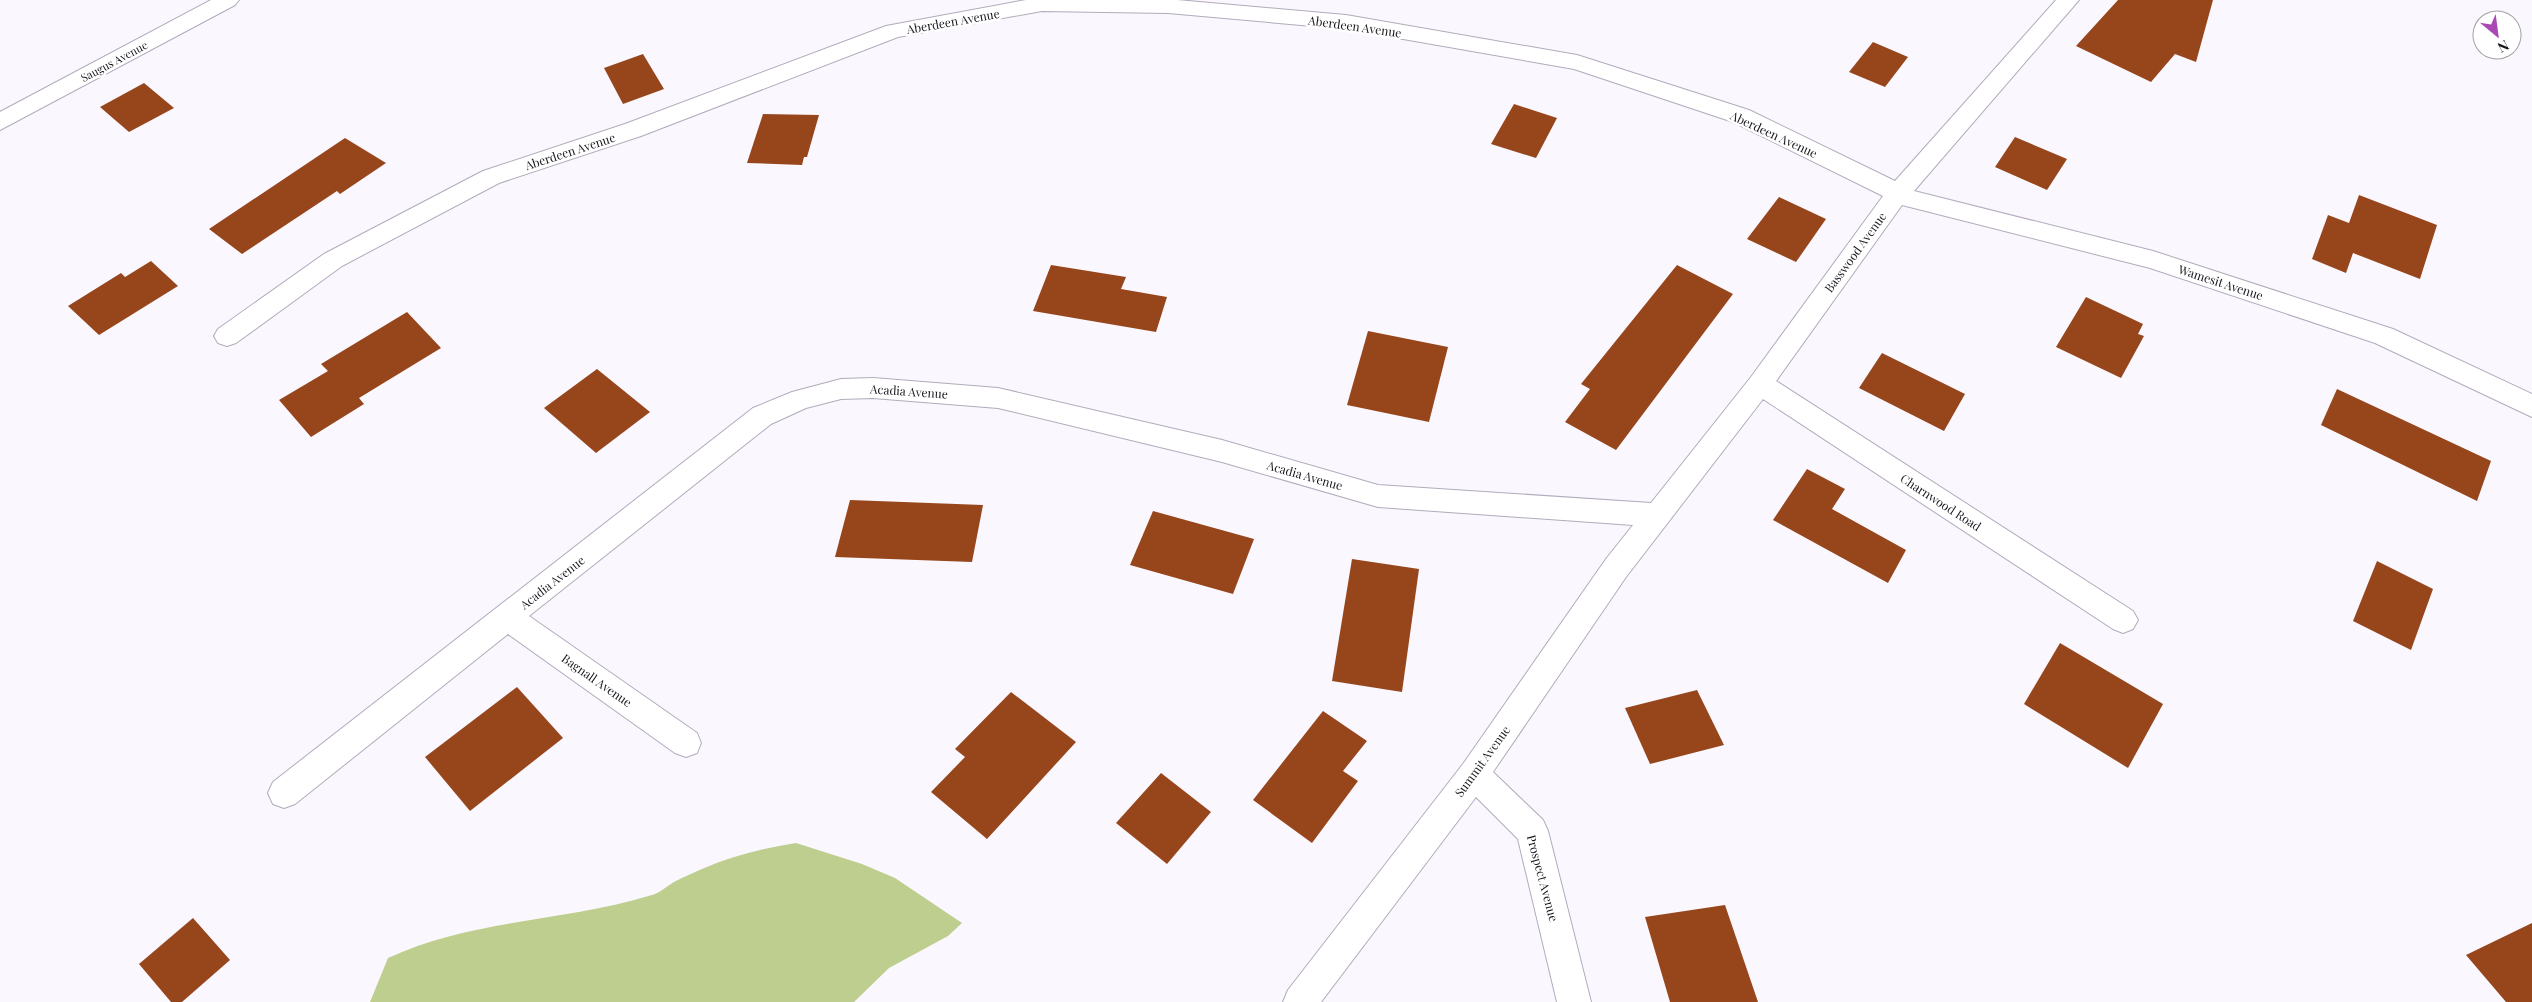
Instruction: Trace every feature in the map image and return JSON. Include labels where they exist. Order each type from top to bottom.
[{"type":"street","name":"Saugus Avenue","points":[[0,122],[228,0]]},
{"type":"street","name":"Basswood Avenue","points":[[1657,515],[1760,384],[1898,193],[2068,0]]},
{"type":"street","name":"Aberdeen Avenue","points":[[227,336],[333,260],[491,177],[632,130],[894,31],[1042,4],[1168,6],[1346,22],[1577,62],[1741,116],[1898,193]]},
{"type":"street","name":"Wamesit Avenue","points":[[1898,193],[1910,199],[2153,260],[2384,336],[2532,406]]},
{"type":"street","name":"Charnwood Road","points":[[1760,384],[2123,620]]},
{"type":"street","name":"Acadia Avenue","points":[[284,793],[762,416],[801,399],[840,389],[873,388],[998,398],[1222,451],[1378,496],[1657,515]]},
{"type":"street","name":"Summit Avenue","points":[[1300,1002],[1474,774],[1616,568],[1657,515]]},
{"type":"street","name":"Bagnall Avenue","points":[[507,618],[686,743]]},
{"type":"street","name":"Prospect Avenue","points":[[1474,774],[1532,831],[1574,1002]]},
{"type":"green space","points":[[796,843],[862,864],[895,878],[962,923],[948,936],[889,968],[854,1002],[370,1002],[388,958],[420,945],[485,928],[619,904],[658,893],[681,878],[736,856]]},
{"type":"building","points":[[2118,0],[2213,0],[2196,62],[2175,54],[2151,82],[2076,46]]},
{"type":"building","points":[[1873,42],[1908,57],[1885,87],[1849,72]]},
{"type":"building","points":[[643,54],[664,89],[623,104],[604,68]]},
{"type":"building","points":[[144,83],[174,108],[129,132],[100,107]]},
{"type":"building","points":[[1514,104],[1557,118],[1536,158],[1491,144]]},
{"type":"building","points":[[763,114],[819,115],[807,157],[804,157],[802,165],[747,163]]},
{"type":"building","points":[[2015,137],[2067,159],[2047,190],[1995,167]]},
{"type":"building","points":[[345,138],[386,163],[340,194],[337,191],[242,254],[209,229]]},
{"type":"building","points":[[2359,195],[2437,225],[2420,279],[2353,253],[2346,273],[2312,259],[2328,215],[2349,223]]},
{"type":"building","points":[[1779,197],[1826,219],[1796,262],[1747,239]]},
{"type":"building","points":[[151,261],[178,286],[99,335],[68,306],[121,273],[125,277]]},
{"type":"building","points":[[1051,265],[1126,277],[1121,289],[1167,297],[1156,332],[1033,311]]},
{"type":"building","points":[[1677,265],[1733,294],[1616,450],[1565,422],[1590,389],[1581,384]]},
{"type":"building","points":[[2086,297],[2143,324],[2138,334],[2144,336],[2121,378],[2056,347]]},
{"type":"building","points":[[407,312],[441,348],[359,398],[364,404],[311,437],[279,400],[328,371],[321,364]]},
{"type":"building","points":[[1368,331],[1448,347],[1429,422],[1347,405]]},
{"type":"building","points":[[1882,353],[1965,394],[1944,431],[1859,388]]},
{"type":"building","points":[[597,369],[650,412],[596,453],[544,408]]},
{"type":"building","points":[[2337,389],[2491,461],[2477,501],[2321,425]]},
{"type":"building","points":[[1807,469],[1845,489],[1832,509],[1906,550],[1888,583],[1773,520]]},
{"type":"building","points":[[850,500],[983,505],[972,562],[835,557]]},
{"type":"building","points":[[1153,511],[1254,539],[1233,594],[1130,565]]},
{"type":"building","points":[[1352,559],[1419,569],[1402,692],[1332,681]]},
{"type":"building","points":[[2377,561],[2433,589],[2411,650],[2353,621]]},
{"type":"building","points":[[2060,643],[2163,704],[2128,768],[2024,704]]},
{"type":"building","points":[[517,687],[563,738],[470,811],[425,757]]},
{"type":"building","points":[[1697,690],[1724,745],[1650,764],[1625,708]]},
{"type":"building","points":[[1011,692],[1076,742],[987,839],[931,792],[965,757],[955,749]]},
{"type":"building","points":[[1323,711],[1367,741],[1343,771],[1358,781],[1312,843],[1253,800]]},
{"type":"building","points":[[1161,773],[1211,812],[1167,864],[1116,823]]},
{"type":"building","points":[[1725,905],[1758,1002],[1670,1002],[1645,917]]},
{"type":"building","points":[[193,918],[230,960],[182,1002],[171,1002],[139,964]]},
{"type":"building","points":[[2532,923],[2532,1002],[2506,1002],[2466,955]]}]
